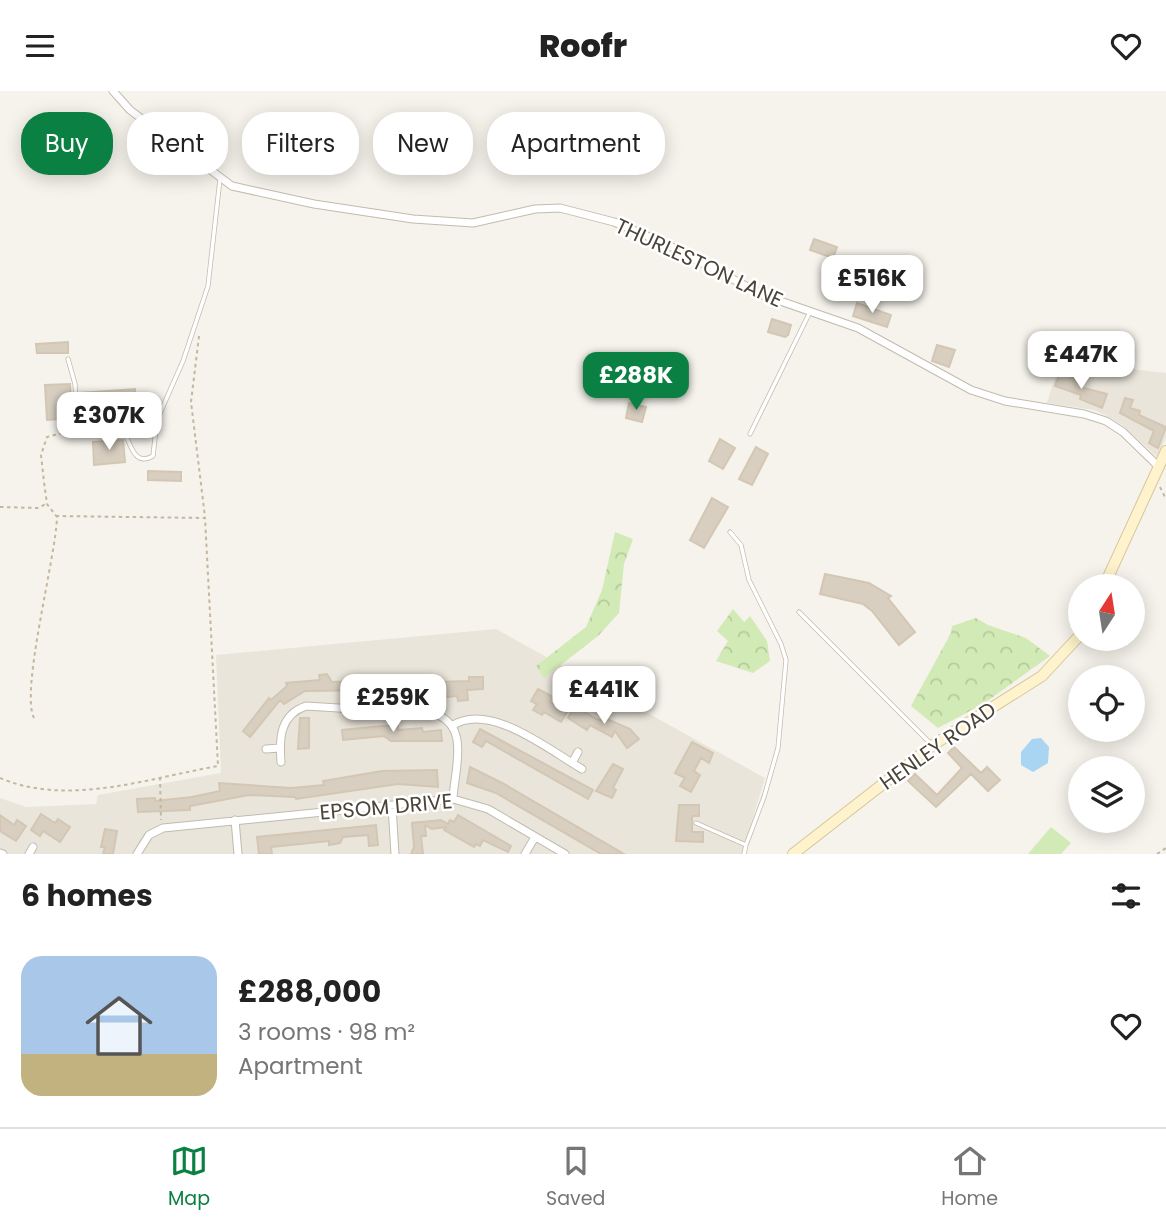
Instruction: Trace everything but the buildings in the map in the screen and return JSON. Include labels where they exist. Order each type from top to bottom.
[{"type":"street","name":"THURLESTON LANE","points":[[113,91],[130,110],[194,155],[220,179],[232,186],[314,204],[456,223],[473,223],[535,209],[560,208],[614,222],[666,244],[763,295],[858,328],[971,390],[1005,401],[1084,414],[1105,421],[1123,432],[1158,466]]},
{"type":"street","points":[[1109,574],[1166,451]]},
{"type":"street","name":"HENLEY ROAD","points":[[793,854],[933,745],[1041,676],[1068,648]]},
{"type":"street","points":[[281,762],[281,732],[288,718],[301,708],[311,705],[435,714],[452,726],[458,740],[453,799]]},
{"type":"street","points":[[452,726],[471,717],[493,719],[582,769]]},
{"type":"street","points":[[266,749],[280,748]]},
{"type":"street","points":[[572,764],[578,753]]},
{"type":"street","name":"EPSOM DRIVE","points":[[163,828],[453,799],[488,809],[565,854]]},
{"type":"street","points":[[392,806],[394,854]]},
{"type":"street","points":[[235,820],[238,854]]},
{"type":"street","points":[[137,854],[149,835],[163,828]]},
{"type":"street","points":[[526,854],[536,837]]},
{"type":"lane","points":[[68,359],[75,384],[78,429],[108,427],[124,432],[138,458],[147,459],[153,456],[157,420],[183,362],[208,285],[220,179]]},
{"type":"lane","points":[[750,434],[810,312]]},
{"type":"lane","points":[[730,532],[741,545],[748,580],[782,644],[786,660],[785,697],[778,748],[744,854]]},
{"type":"lane","points":[[799,612],[933,745]]},
{"type":"lane","points":[[696,823],[746,845]]},
{"type":"path","points":[[0,778],[34,791],[66,792],[218,766],[205,518],[191,402],[199,335]]},
{"type":"path","points":[[34,718],[31,706],[35,649],[57,528],[55,516],[47,504],[41,455],[43,444],[53,434],[78,429]]},
{"type":"path","points":[[0,507],[38,508],[47,504]]},
{"type":"path","points":[[55,516],[205,518]]},
{"type":"path","points":[[160,776],[163,828]]},
{"type":"path","points":[[1157,854],[1166,848]]},
{"type":"shaded area","points":[[1060,361],[1166,373],[1166,438],[1157,457],[1122,425],[1105,415],[1094,410],[1047,403]]},
{"type":"shaded area","points":[[496,629],[765,778],[742,854],[0,854],[0,798],[26,807],[96,804],[98,795],[221,773],[216,655]]},
{"type":"green space","points":[[615,532],[633,539],[624,564],[619,613],[598,636],[544,678],[536,666],[586,627],[602,590]]},
{"type":"green space","points":[[733,609],[744,622],[750,616],[767,641],[770,661],[753,673],[716,661],[728,641],[717,631]]},
{"type":"green space","points":[[976,618],[1026,638],[1050,656],[983,704],[938,728],[911,706],[951,633],[952,626]]},
{"type":"green space","points":[[1051,827],[1071,843],[1061,854],[1028,854]]},
{"type":"water","points":[[1041,738],[1049,747],[1048,763],[1033,772],[1021,765],[1021,752],[1032,739]]}]
